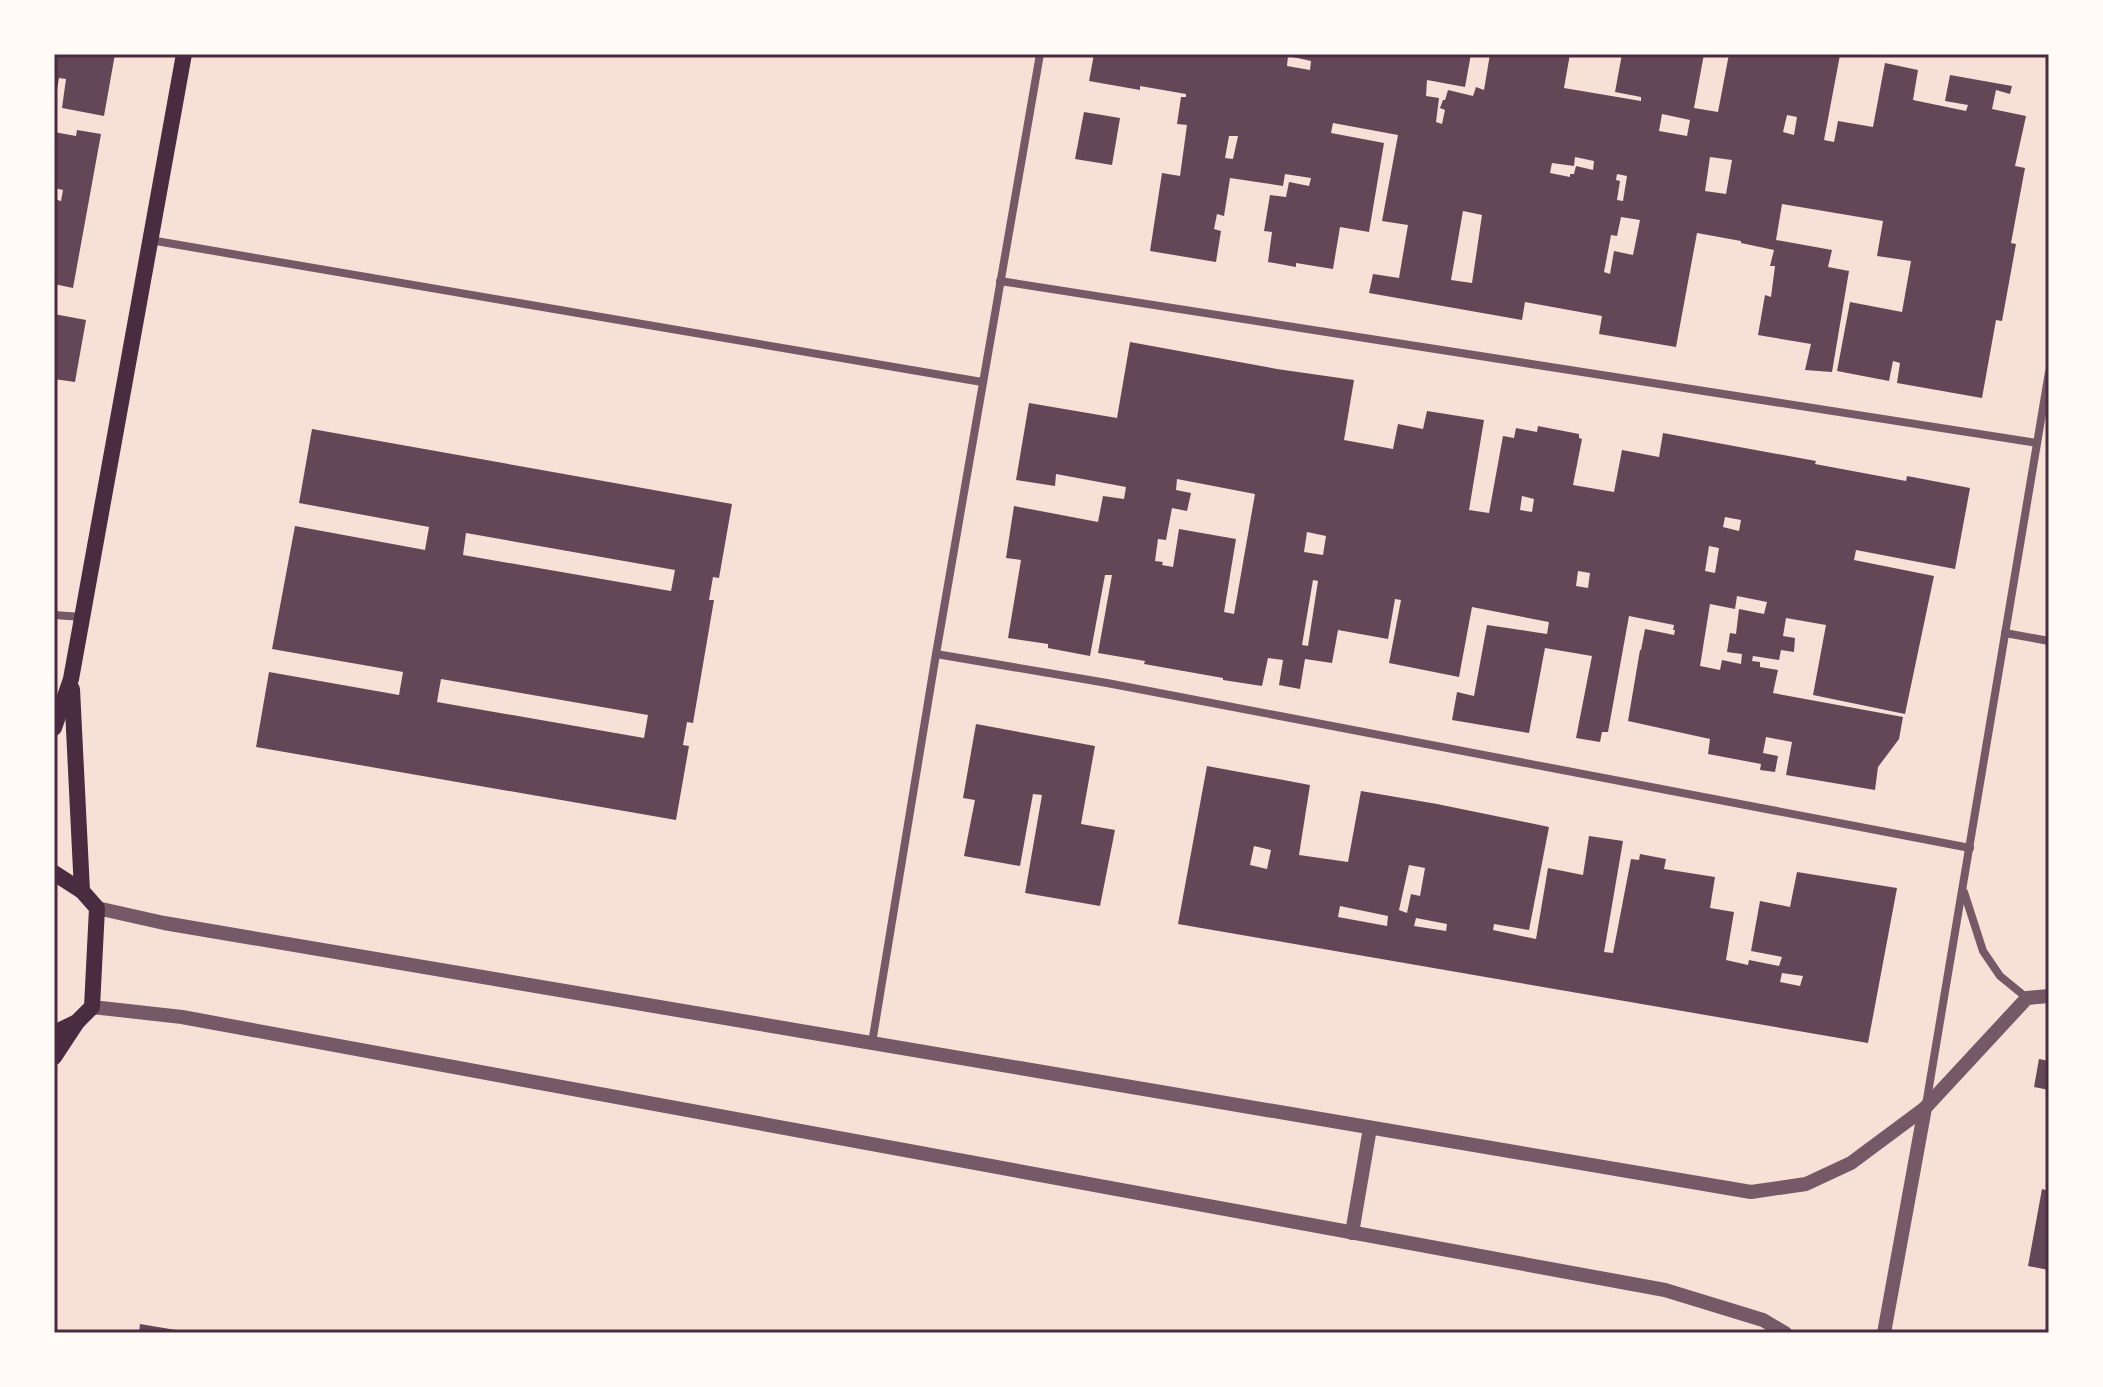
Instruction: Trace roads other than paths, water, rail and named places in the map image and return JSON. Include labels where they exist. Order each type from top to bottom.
[{"type":"main road","points":[[54,728],[71,679],[184,54]]},
{"type":"main road","points":[[71,679],[82,891]]},
{"type":"main road","points":[[54,873],[82,891],[97,908],[92,1007],[77,1022],[54,1057]]},
{"type":"main road","points":[[54,1033],[77,1022]]},
{"type":"street","points":[[872,1043],[1040,54]]},
{"type":"street","points":[[150,240],[982,382]]},
{"type":"street","points":[[1000,281],[2037,443]]},
{"type":"street","points":[[1884,1333],[1963,890],[2049,372]]},
{"type":"street","points":[[54,615],[82,617]]},
{"type":"street","points":[[2005,633],[2049,641]]},
{"type":"street","points":[[936,654],[1107,683],[1970,848]]},
{"type":"street","points":[[1963,890],[1983,951],[2000,976],[2027,998]]},
{"type":"street","points":[[97,908],[180,926],[1751,1192],[1806,1184],[1851,1163],[1925,1108],[2027,998],[2049,996]]},
{"type":"street","points":[[92,1007],[182,1017],[1665,1290],[1763,1320],[1785,1333]]},
{"type":"street","points":[[1352,1233],[1370,1128]]}]
